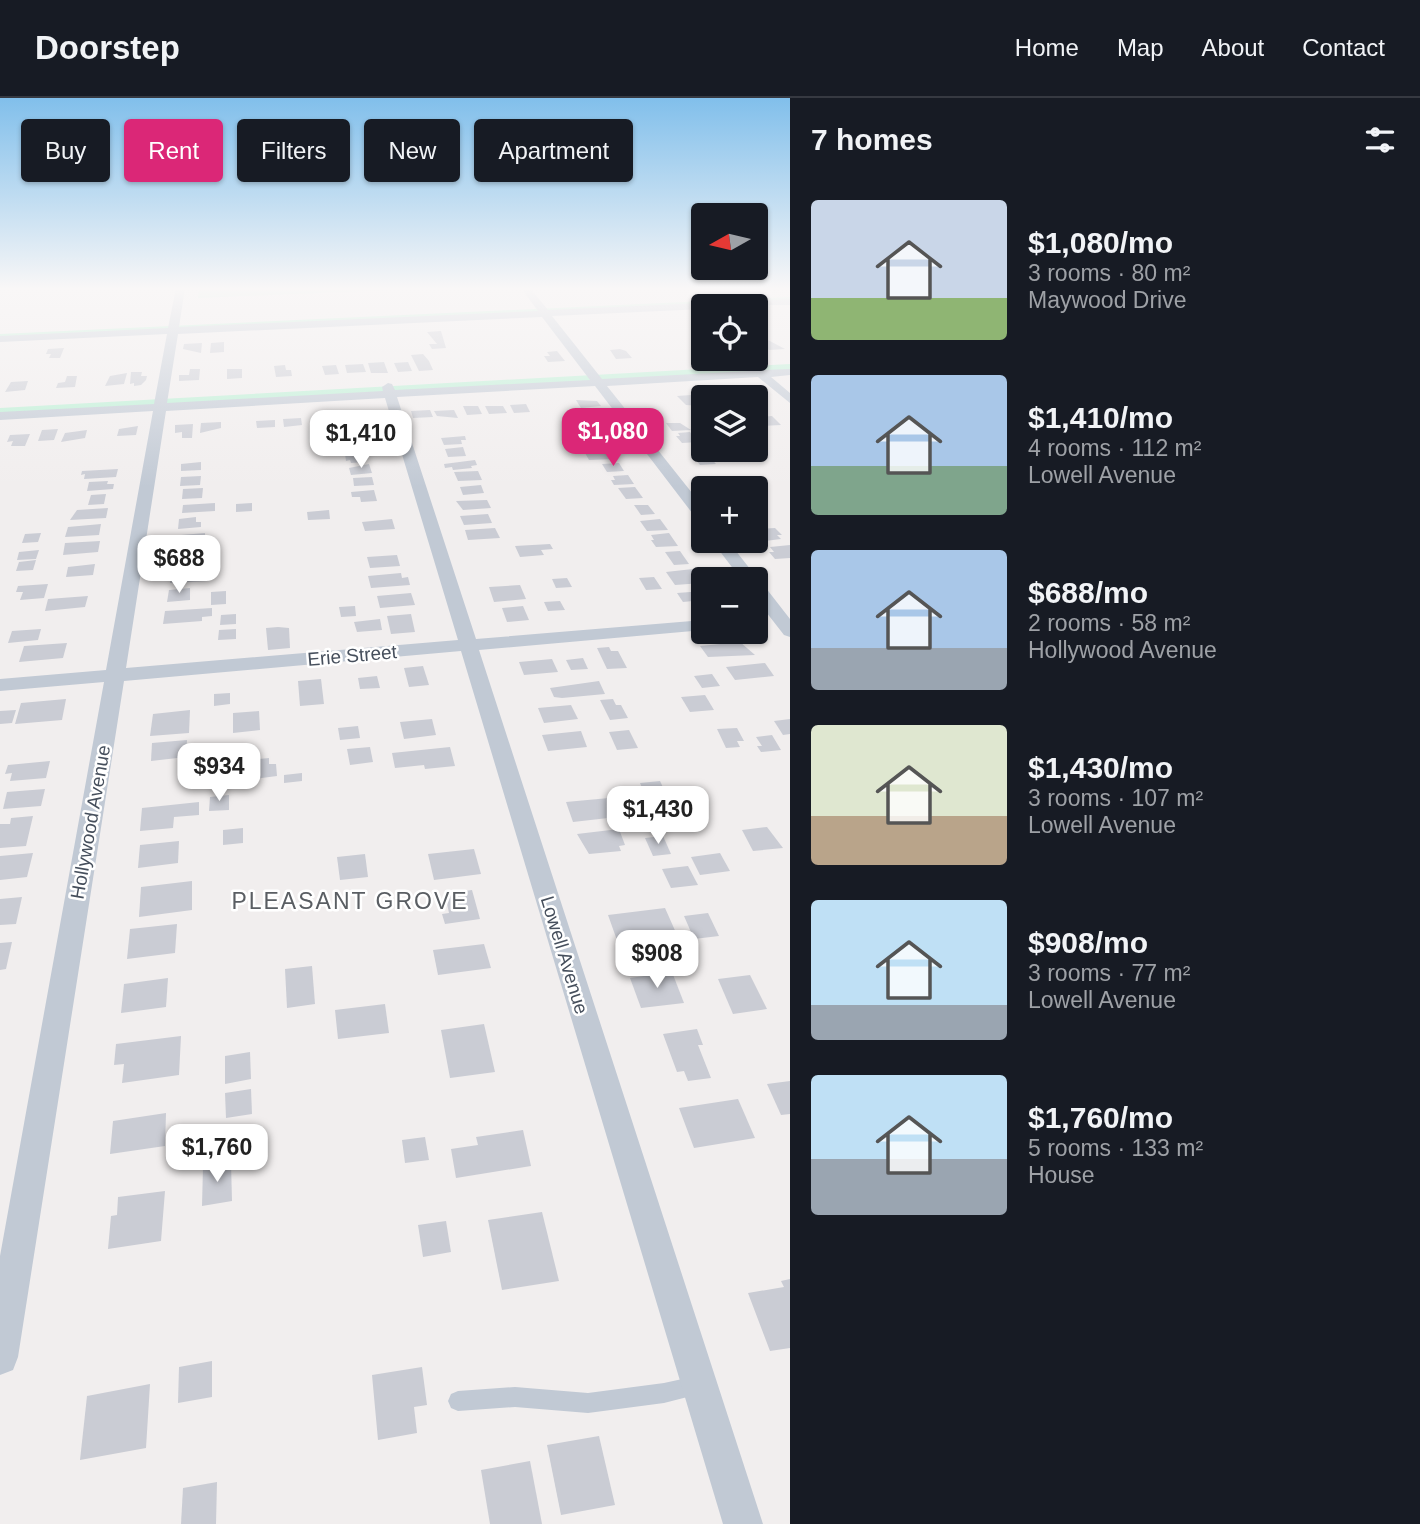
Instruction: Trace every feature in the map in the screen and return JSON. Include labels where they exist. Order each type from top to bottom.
[{"type":"street","name":"Hollywood Avenue","points":[[0,1357],[169,355]]},
{"type":"street","points":[[577,355],[691,502]]},
{"type":"street","points":[[768,368],[790,364]]},
{"type":"street","points":[[0,416],[161,403],[738,371]]},
{"type":"street","points":[[757,371],[790,399]]},
{"type":"street","points":[[768,371],[790,372]]},
{"type":"street","name":"Lowell Avenue","points":[[389,390],[743,1524]]},
{"type":"street","points":[[0,408],[161,403]]},
{"type":"street","points":[[729,553],[741,567]]},
{"type":"street","points":[[768,601],[787,622]]},
{"type":"street","points":[[768,621],[787,622]]},
{"type":"street","name":"Erie Street","points":[[0,685],[691,626]]},
{"type":"lane","points":[[458,1401],[515,1397],[588,1403],[664,1393],[700,1385]]},
{"type":"green space","points":[[790,364],[790,372],[0,416],[0,408],[691,370],[768,371],[768,365]]},
{"type":"building","points":[[51,355],[61,355],[60,358],[49,358]]},
{"type":"building","points":[[411,355],[423,355],[433,370],[419,371]]},
{"type":"building","points":[[560,355],[565,361],[548,362],[544,356]]},
{"type":"building","points":[[613,355],[629,355],[632,358],[616,359]]},
{"type":"building","points":[[384,362],[388,373],[371,373],[368,363]]},
{"type":"building","points":[[408,362],[412,371],[398,372],[394,363]]},
{"type":"building","points":[[363,364],[366,372],[347,373],[345,365]]},
{"type":"building","points":[[285,365],[286,370],[291,370],[292,376],[276,377],[274,366]]},
{"type":"building","points":[[336,365],[339,374],[325,375],[322,366]]},
{"type":"building","points":[[190,369],[200,369],[199,380],[179,381],[179,375],[189,375]]},
{"type":"building","points":[[227,369],[242,369],[242,378],[227,379]]},
{"type":"building","points":[[131,372],[142,372],[141,376],[147,376],[146,380],[141,385],[130,384]]},
{"type":"building","points":[[127,373],[124,384],[105,386],[110,376]]},
{"type":"building","points":[[67,376],[77,376],[75,387],[56,388],[58,383],[65,382]]},
{"type":"building","points":[[28,381],[25,390],[5,392],[11,382]]},
{"type":"building","points":[[691,395],[691,405],[686,405],[677,396]]},
{"type":"building","points":[[576,400],[597,401],[601,406],[581,408]]},
{"type":"building","points":[[526,404],[530,412],[514,413],[510,405]]},
{"type":"building","points":[[463,406],[478,406],[482,414],[467,415]]},
{"type":"building","points":[[485,406],[503,406],[507,413],[489,414]]},
{"type":"building","points":[[430,410],[433,417],[413,418],[411,411]]},
{"type":"building","points":[[454,410],[458,418],[437,416],[434,411]]},
{"type":"building","points":[[378,413],[380,420],[370,421],[372,428],[361,428],[358,414]]},
{"type":"building","points":[[353,415],[356,424],[339,425],[337,416]]},
{"type":"building","points":[[768,416],[772,416],[781,425],[768,426]]},
{"type":"building","points":[[301,418],[302,425],[284,427],[283,419]]},
{"type":"building","points":[[275,420],[275,427],[257,428],[256,421]]},
{"type":"building","points":[[221,422],[221,428],[200,433],[201,423]]},
{"type":"building","points":[[666,423],[680,423],[691,430],[672,431]]},
{"type":"building","points":[[193,424],[192,438],[182,438],[182,432],[175,433],[175,425]]},
{"type":"building","points":[[138,426],[136,435],[117,436],[119,429]]},
{"type":"building","points":[[58,429],[54,440],[38,441],[42,430]]},
{"type":"building","points":[[87,430],[85,438],[61,442],[65,433]]},
{"type":"building","points":[[690,432],[691,442],[682,443],[676,436],[680,436],[678,433]]},
{"type":"building","points":[[30,434],[25,446],[11,446],[13,441],[7,442],[10,435]]},
{"type":"building","points":[[465,436],[466,440],[461,440],[462,444],[444,445],[441,438]]},
{"type":"building","points":[[364,440],[365,447],[362,450],[348,451],[347,448],[353,447],[351,441]]},
{"type":"building","points":[[589,440],[603,440],[608,447],[588,448],[586,444],[591,444]]},
{"type":"building","points":[[463,447],[466,456],[448,457],[445,449]]},
{"type":"building","points":[[598,449],[608,449],[616,459],[589,460],[585,453],[600,452]]},
{"type":"building","points":[[366,452],[368,459],[363,459],[364,462],[346,461],[345,454]]},
{"type":"building","points":[[475,460],[477,465],[471,466],[472,468],[453,470],[452,467],[445,468],[444,464]]},
{"type":"building","points":[[201,462],[201,470],[181,471],[181,464]]},
{"type":"building","points":[[698,462],[716,464],[700,465]]},
{"type":"building","points":[[619,463],[624,471],[607,472],[602,464]]},
{"type":"building","points":[[369,464],[372,473],[351,475],[349,468]]},
{"type":"building","points":[[118,469],[116,477],[84,479],[85,474],[81,475],[82,471]]},
{"type":"building","points":[[478,471],[482,480],[458,481],[454,472]]},
{"type":"building","points":[[628,475],[634,484],[614,485],[611,480],[615,480],[613,476]]},
{"type":"building","points":[[201,476],[200,485],[180,486],[181,477]]},
{"type":"building","points":[[372,477],[374,485],[354,486],[353,478]]},
{"type":"building","points":[[108,481],[107,484],[114,484],[113,489],[87,491],[89,482]]},
{"type":"building","points":[[481,485],[484,493],[463,495],[460,487]]},
{"type":"building","points":[[635,487],[643,498],[626,499],[618,488]]},
{"type":"building","points":[[203,488],[202,498],[182,499],[183,489]]},
{"type":"building","points":[[374,490],[377,501],[361,502],[360,497],[352,497],[351,492]]},
{"type":"building","points":[[106,494],[104,504],[88,505],[91,495]]},
{"type":"building","points":[[487,500],[491,508],[463,510],[456,501]]},
{"type":"building","points":[[215,503],[215,511],[182,513],[183,505]]},
{"type":"building","points":[[252,503],[252,511],[236,512],[236,504]]},
{"type":"building","points":[[634,505],[648,505],[655,514],[641,515]]},
{"type":"building","points":[[108,508],[106,518],[70,520],[77,510]]},
{"type":"building","points":[[329,510],[330,519],[308,520],[307,512]]},
{"type":"building","points":[[488,514],[492,523],[464,525],[460,516]]},
{"type":"building","points":[[196,517],[196,522],[201,522],[201,527],[178,529],[179,519]]},
{"type":"building","points":[[392,519],[395,529],[365,531],[362,522]]},
{"type":"building","points":[[660,519],[668,530],[647,531],[640,521]]},
{"type":"building","points":[[101,524],[99,535],[65,537],[68,527]]},
{"type":"building","points":[[495,528],[500,538],[468,540],[465,530]]},
{"type":"building","points":[[768,528],[775,528],[782,535],[777,535],[781,539],[768,541]]},
{"type":"building","points":[[41,533],[38,542],[22,543],[25,534]]},
{"type":"building","points":[[205,533],[205,538],[199,539],[199,543],[180,544],[181,535]]},
{"type":"building","points":[[669,533],[678,546],[656,547],[651,540],[654,540],[651,535]]},
{"type":"building","points":[[100,541],[98,552],[63,555],[65,543]]},
{"type":"building","points":[[550,544],[553,549],[541,550],[544,555],[520,557],[515,546]]},
{"type":"building","points":[[790,545],[790,558],[775,559],[769,552],[774,552],[770,547]]},
{"type":"building","points":[[39,550],[36,559],[17,560],[19,552]]},
{"type":"building","points":[[198,551],[198,562],[180,564],[180,559],[172,560],[173,553]]},
{"type":"building","points":[[680,551],[689,564],[674,565],[665,552]]},
{"type":"building","points":[[397,555],[400,566],[370,568],[367,557]]},
{"type":"building","points":[[36,560],[33,570],[16,571],[19,562]]},
{"type":"building","points":[[95,564],[93,575],[66,577],[68,567]]},
{"type":"building","points":[[208,569],[208,581],[170,583],[172,571]]},
{"type":"building","points":[[691,569],[691,584],[675,585],[666,572]]},
{"type":"building","points":[[401,573],[402,578],[408,577],[410,585],[371,588],[368,576]]},
{"type":"building","points":[[654,577],[662,589],[646,590],[639,578]]},
{"type":"building","points":[[567,578],[572,587],[556,588],[552,579]]},
{"type":"building","points":[[48,584],[44,598],[20,600],[23,592],[16,592],[18,586]]},
{"type":"building","points":[[520,585],[526,599],[494,602],[489,587]]},
{"type":"building","points":[[190,588],[190,600],[167,602],[169,590]]},
{"type":"building","points":[[226,591],[226,604],[211,605],[211,592]]},
{"type":"building","points":[[691,592],[691,601],[683,602],[677,593]]},
{"type":"building","points":[[411,593],[415,605],[380,608],[377,596]]},
{"type":"building","points":[[88,596],[85,607],[45,611],[48,599]]},
{"type":"building","points":[[560,601],[565,610],[548,611],[544,602]]},
{"type":"building","points":[[355,606],[356,616],[341,617],[339,607]]},
{"type":"building","points":[[523,606],[529,620],[507,622],[502,608]]},
{"type":"building","points":[[212,608],[212,616],[202,617],[202,621],[163,624],[165,611]]},
{"type":"building","points":[[236,614],[236,624],[220,625],[221,615]]},
{"type":"building","points":[[411,614],[415,632],[391,634],[387,616]]},
{"type":"building","points":[[380,619],[382,630],[357,632],[354,622]]},
{"type":"building","points":[[266,628],[289,628],[290,648],[268,650]]},
{"type":"building","points":[[41,629],[38,640],[8,643],[12,631]]},
{"type":"building","points":[[236,629],[236,639],[218,640],[219,630]]},
{"type":"building","points":[[67,643],[63,658],[19,662],[24,646]]},
{"type":"building","points":[[742,644],[755,655],[708,657],[700,646]]},
{"type":"building","points":[[609,647],[611,651],[618,651],[627,668],[607,669],[597,648]]},
{"type":"building","points":[[583,658],[588,669],[571,670],[566,660]]},
{"type":"building","points":[[552,659],[558,672],[524,675],[519,662]]},
{"type":"building","points":[[765,663],[774,676],[735,680],[726,667]]},
{"type":"building","points":[[423,666],[429,685],[409,687],[404,668]]},
{"type":"building","points":[[712,674],[720,686],[702,688],[694,676]]},
{"type":"building","points":[[377,676],[380,688],[360,689],[358,678]]},
{"type":"building","points":[[321,679],[324,704],[300,706],[298,681]]},
{"type":"building","points":[[599,681],[605,694],[562,698],[554,697],[550,688]]},
{"type":"building","points":[[230,693],[230,704],[214,706],[214,694]]},
{"type":"building","points":[[705,695],[714,710],[690,712],[681,697]]},
{"type":"building","points":[[66,699],[62,720],[15,724],[21,703]]},
{"type":"building","points":[[613,699],[616,705],[621,705],[628,718],[610,720],[600,700]]},
{"type":"building","points":[[571,705],[578,719],[544,723],[538,708]]},
{"type":"building","points":[[16,710],[12,723],[0,724],[0,711]]},
{"type":"building","points":[[190,710],[189,733],[150,736],[153,714]]},
{"type":"building","points":[[259,711],[260,730],[233,733],[233,713]]},
{"type":"building","points":[[432,719],[436,735],[404,739],[400,722]]},
{"type":"building","points":[[790,719],[790,734],[783,735],[774,721]]},
{"type":"building","points":[[358,726],[360,738],[340,740],[338,728]]},
{"type":"building","points":[[737,728],[744,741],[737,741],[740,747],[726,748],[717,729]]},
{"type":"building","points":[[629,730],[638,748],[617,750],[609,732]]},
{"type":"building","points":[[581,731],[587,747],[548,751],[542,735]]},
{"type":"building","points":[[772,735],[781,750],[761,752],[757,746],[762,746],[756,737]]},
{"type":"building","points":[[187,740],[186,757],[151,761],[152,743]]},
{"type":"building","points":[[370,747],[373,762],[350,765],[347,749]]},
{"type":"building","points":[[450,747],[455,766],[395,768],[392,753]]},
{"type":"building","points":[[269,758],[269,764],[276,764],[277,776],[238,781],[238,761]]},
{"type":"building","points":[[50,761],[46,778],[10,781],[12,773],[5,774],[8,765]]},
{"type":"building","points":[[302,773],[302,781],[284,783],[284,775]]},
{"type":"building","points":[[660,781],[668,798],[647,800],[640,783]]},
{"type":"building","points":[[45,789],[41,806],[3,809],[7,792]]},
{"type":"building","points":[[229,795],[229,810],[209,811],[210,797]]},
{"type":"building","points":[[609,798],[617,817],[573,822],[566,802]]},
{"type":"building","points":[[199,802],[199,815],[174,817],[173,828],[140,831],[142,808]]},
{"type":"building","points":[[33,816],[26,846],[0,848],[0,824],[10,824],[11,818]]},
{"type":"building","points":[[767,827],[783,848],[753,851],[742,830]]},
{"type":"building","points":[[243,828],[243,843],[223,845],[223,830]]},
{"type":"building","points":[[619,829],[625,845],[619,846],[621,851],[589,854],[577,834]]},
{"type":"building","points":[[663,836],[671,854],[653,856],[645,838]]},
{"type":"building","points":[[179,841],[178,863],[138,868],[140,845]]},
{"type":"building","points":[[474,849],[481,874],[434,880],[428,854]]},
{"type":"building","points":[[33,853],[27,877],[0,880],[0,856]]},
{"type":"building","points":[[720,853],[730,871],[700,875],[691,857]]},
{"type":"building","points":[[365,854],[368,877],[340,880],[337,857]]},
{"type":"building","points":[[688,866],[698,885],[671,888],[662,869]]},
{"type":"building","points":[[192,881],[192,910],[139,917],[141,887]]},
{"type":"building","points":[[472,890],[480,919],[445,924],[442,914],[449,913],[445,894]]},
{"type":"building","points":[[22,897],[16,924],[0,925],[0,899]]},
{"type":"building","points":[[665,908],[677,935],[669,936],[673,944],[630,949],[627,942],[618,943],[608,915]]},
{"type":"building","points":[[708,913],[719,936],[694,939],[684,916]]},
{"type":"building","points":[[177,924],[175,953],[127,959],[130,929]]},
{"type":"building","points":[[12,942],[6,969],[0,970],[0,943]]},
{"type":"building","points":[[484,944],[491,968],[438,975],[433,950]]},
{"type":"building","points":[[312,966],[315,1004],[287,1008],[285,969]]},
{"type":"building","points":[[672,972],[684,1003],[641,1008],[630,978]]},
{"type":"building","points":[[750,975],[767,1009],[733,1014],[718,979]]},
{"type":"building","points":[[168,978],[166,1007],[121,1013],[124,984]]},
{"type":"building","points":[[385,1004],[389,1033],[338,1039],[335,1010]]},
{"type":"building","points":[[484,1024],[495,1072],[450,1078],[441,1030]]},
{"type":"building","points":[[697,1029],[703,1045],[698,1045],[711,1078],[688,1081],[684,1071],[677,1072],[663,1034]]},
{"type":"building","points":[[181,1036],[179,1075],[122,1083],[124,1064],[114,1065],[116,1044]]},
{"type":"building","points":[[250,1052],[251,1079],[225,1084],[225,1056]]},
{"type":"building","points":[[790,1081],[790,1114],[781,1115],[767,1084]]},
{"type":"building","points":[[251,1089],[252,1114],[226,1118],[225,1093]]},
{"type":"building","points":[[738,1099],[755,1138],[694,1148],[679,1108]]},
{"type":"building","points":[[166,1113],[165,1146],[110,1154],[113,1121]]},
{"type":"building","points":[[523,1130],[531,1166],[456,1178],[451,1149],[478,1145],[476,1137]]},
{"type":"building","points":[[425,1137],[429,1160],[405,1163],[402,1140]]},
{"type":"building","points":[[231,1163],[232,1201],[202,1206],[203,1167]]},
{"type":"building","points":[[165,1191],[161,1241],[108,1249],[111,1216],[117,1215],[118,1197]]},
{"type":"building","points":[[542,1212],[559,1281],[502,1290],[488,1220]]},
{"type":"building","points":[[446,1221],[451,1252],[423,1257],[418,1225]]},
{"type":"building","points":[[790,1279],[790,1348],[770,1351],[748,1293],[784,1287],[781,1281]]},
{"type":"building","points":[[212,1361],[212,1397],[178,1403],[179,1367]]},
{"type":"building","points":[[422,1367],[427,1405],[414,1407],[417,1433],[378,1440],[372,1375]]},
{"type":"building","points":[[150,1384],[146,1448],[80,1460],[87,1396]]},
{"type":"building","points":[[599,1436],[615,1505],[561,1515],[547,1445]]},
{"type":"building","points":[[530,1461],[542,1524],[490,1524],[481,1470]]},
{"type":"building","points":[[217,1482],[216,1524],[181,1524],[183,1488]]},
{"type":"district","name":"PLEASANT GROVE","points":[[350,901]]}]
